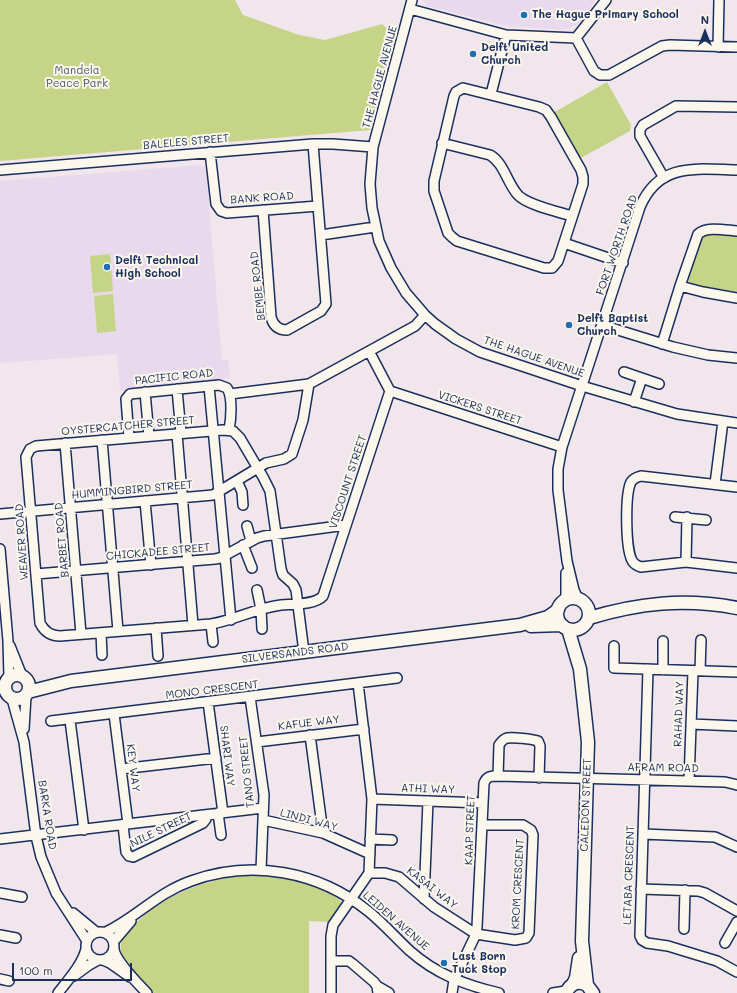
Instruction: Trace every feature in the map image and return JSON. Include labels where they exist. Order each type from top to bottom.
[{"type":"street","name":"THE HAGUE AVENUE","points":[[412,0],[373,148],[370,196],[375,228],[379,242],[390,268],[406,293],[425,315],[445,332],[467,346],[480,352],[582,386],[677,414],[737,422]]},
{"type":"street","points":[[576,38],[606,0]]},
{"type":"street","points":[[718,46],[719,0]]},
{"type":"street","points":[[410,9],[506,34],[576,38]]},
{"type":"street","points":[[491,94],[506,34]]},
{"type":"street","points":[[576,38],[594,71],[603,76],[609,75],[662,46],[737,47]]},
{"type":"street","points":[[465,88],[491,94],[539,106],[550,115],[582,172],[583,184],[557,263],[552,268],[547,268],[459,241],[452,237],[446,229],[433,184],[454,96],[456,92],[465,88]]},
{"type":"street","points":[[664,178],[640,136],[640,130],[643,125],[676,106],[737,107]]},
{"type":"street","points":[[442,143],[493,157],[521,198],[528,202],[572,216]]},
{"type":"street","points":[[313,144],[321,235],[375,228]]},
{"type":"street","name":"BALELES STREET","points":[[0,170],[313,144],[333,144],[373,148]]},
{"type":"street","name":"BANK ROAD","points":[[210,152],[216,204],[219,210],[227,213],[318,206]]},
{"type":"street","name":"FORT WORTH ROAD","points":[[581,602],[574,590],[567,561],[557,478],[562,447],[643,200],[652,188],[664,178],[676,172],[690,169],[737,170]]},
{"type":"street","name":"BEMBE ROAD","points":[[263,210],[271,317],[275,325],[280,329],[290,329],[321,311],[325,307],[326,300],[321,235]]},
{"type":"street","points":[[662,344],[696,237],[700,232],[707,230],[737,231]]},
{"type":"street","points":[[564,243],[623,262]]},
{"type":"street","points":[[680,286],[737,298]]},
{"type":"street","points":[[304,652],[294,586],[283,575],[281,569],[270,491],[240,438],[234,431],[230,430],[230,394],[309,384],[415,326],[425,315]]},
{"type":"street","points":[[602,325],[662,344],[708,355],[737,358]]},
{"type":"street","points":[[369,350],[390,392]]},
{"type":"street","points":[[624,372],[659,384]]},
{"type":"street","points":[[634,402],[642,378]]},
{"type":"street","name":"HUMMINGBIRD STREET","points":[[0,514],[208,496],[219,492],[266,464],[287,458],[293,452],[304,418],[309,384]]},
{"type":"street","name":"PACIFIC ROAD","points":[[129,438],[126,400],[132,393],[219,385],[225,386],[230,394]]},
{"type":"street","points":[[209,386],[231,620]]},
{"type":"street","points":[[177,389],[182,498],[193,625]]},
{"type":"street","points":[[145,392],[149,436]]},
{"type":"street","name":"VICKERS STREET","points":[[390,392],[562,447]]},
{"type":"street","name":"VISCOUNT STREET","points":[[46,632],[56,636],[211,624],[231,620],[269,606],[315,602],[320,600],[323,596],[390,392]]},
{"type":"street","points":[[715,484],[723,421]]},
{"type":"street","name":"OYSTERCATCHER STREET","points":[[30,449],[36,446],[65,443],[230,430]]},
{"type":"street","points":[[102,440],[114,568],[118,631]]},
{"type":"street","name":"BARBET ROAD","points":[[65,443],[81,634]]},
{"type":"street","name":"WEAVER ROAD","points":[[30,449],[26,457],[40,622],[46,632]]},
{"type":"street","points":[[737,487],[641,476],[631,482],[628,496],[627,524],[632,562],[640,567],[686,562],[737,568]]},
{"type":"street","points":[[237,482],[242,492],[243,506]]},
{"type":"street","points":[[146,501],[151,564]]},
{"type":"street","points":[[675,517],[706,520]]},
{"type":"street","points":[[686,562],[687,517]]},
{"type":"street","points":[[247,526],[247,543],[252,568]]},
{"type":"street","name":"CHICKADEE STREET","points":[[36,574],[215,560],[264,536],[346,526]]},
{"type":"street","points":[[0,549],[5,637],[4,690],[7,696],[20,699],[27,694],[29,684],[24,677],[5,637]]},
{"type":"street","name":"FORT WORTH ROAD","points":[[561,606],[566,595],[567,561]]},
{"type":"street","points":[[257,590],[261,609],[262,629]]},
{"type":"street","points":[[628,607],[586,622],[576,630],[565,627],[558,616],[561,606],[573,599],[588,606],[628,607],[676,603],[709,604],[737,608]]},
{"type":"street","points":[[581,602],[588,610],[586,622]]},
{"type":"street","name":"SILVERSANDS ROAD","points":[[24,677],[34,680],[71,681],[520,625],[548,617],[561,606]]},
{"type":"street","name":"CALEDON STREET","points":[[568,989],[576,978],[582,941],[587,779],[587,726],[580,669],[580,645],[581,633],[586,622]]},
{"type":"street","points":[[211,624],[213,642]]},
{"type":"street","name":"SILVERSANDS ROAD","points":[[520,625],[565,627]]},
{"type":"street","name":"CALEDON STREET","points":[[565,627],[580,669]]},
{"type":"street","points":[[156,628],[158,656]]},
{"type":"street","points":[[101,632],[102,655]]},
{"type":"street","name":"RAHAD WAY","points":[[689,781],[691,724],[696,671],[701,640]]},
{"type":"street","points":[[662,670],[663,641]]},
{"type":"street","points":[[614,646],[614,668],[737,672]]},
{"type":"street","name":"LETABA CRESCENT","points":[[648,669],[639,933],[642,940],[646,943],[668,946],[717,961],[737,972]]},
{"type":"street","points":[[5,682],[15,675],[24,677]]},
{"type":"street","name":"MONO CRESCENT","points":[[51,722],[397,678]]},
{"type":"street","name":"SILVERSANDS ROAD","points":[[27,694],[71,681]]},
{"type":"street","points":[[331,993],[331,936],[333,925],[350,898],[369,873],[372,798],[358,683]]},
{"type":"street","name":"BARKA ROAD","points":[[27,694],[24,742],[36,836],[41,858],[50,881],[67,908],[86,945]]},
{"type":"street","name":"BARKA ROAD","points":[[7,696],[24,742]]},
{"type":"street","name":"TANO STREET","points":[[250,697],[264,796],[261,870]]},
{"type":"street","name":"SHARI WAY","points":[[208,702],[216,758],[220,813]]},
{"type":"street","name":"KEY WAY","points":[[114,714],[126,825]]},
{"type":"street","points":[[70,720],[84,830]]},
{"type":"street","points":[[691,724],[737,726]]},
{"type":"street","name":"KAFUE WAY","points":[[257,742],[364,729]]},
{"type":"street","points":[[310,735],[323,834]]},
{"type":"street","points":[[539,778],[540,746],[538,741],[532,739],[507,738],[502,741],[499,745],[498,776],[539,778],[587,779]]},
{"type":"street","points":[[121,770],[216,758]]},
{"type":"street","name":"KAAP STREET","points":[[452,993],[454,980],[476,934],[484,782],[489,776],[498,776]]},
{"type":"street","name":"AFRAM ROAD","points":[[587,779],[724,782],[737,785]]},
{"type":"street","name":"ATHI WAY","points":[[372,798],[483,803]]},
{"type":"street","points":[[424,898],[428,801]]},
{"type":"street","name":"NILE STREET","points":[[0,839],[36,836],[263,808]]},
{"type":"street","points":[[220,813],[221,835]]},
{"type":"street","name":"NILE STREET","points":[[126,825],[126,852],[129,856],[133,857],[203,823],[206,819],[206,815]]},
{"type":"street","name":"LINDI WAY","points":[[263,820],[323,834],[370,854]]},
{"type":"street","name":"KROM CRESCENT","points":[[476,934],[515,940],[526,938],[529,933],[533,834],[531,830],[523,825],[482,824]]},
{"type":"street","points":[[643,834],[715,837],[737,847]]},
{"type":"street","points":[[370,840],[392,840]]},
{"type":"street","name":"LEIDEN AVENUE","points":[[106,932],[165,893],[204,876],[232,871],[275,871],[301,876],[327,885],[350,898],[369,912],[411,952],[433,968],[454,980],[499,993]]},
{"type":"street","name":"KASAI WAY","points":[[369,873],[385,873],[399,877],[424,898],[476,934]]},
{"type":"street","points":[[641,890],[685,890],[705,893],[737,911]]},
{"type":"street","points":[[684,929],[685,890]]},
{"type":"street","points":[[0,892],[22,897]]},
{"type":"street","name":"BARKA ROAD","points":[[67,908],[96,932]]},
{"type":"street","name":"LEIDEN AVENUE","points":[[114,945],[141,909]]},
{"type":"street","points":[[725,943],[737,922]]},
{"type":"street","points":[[58,993],[80,964],[85,954],[86,945],[90,936],[96,932],[106,932],[110,934],[117,957],[136,982],[147,993]]},
{"type":"street","points":[[0,935],[16,938]]},
{"type":"street","name":"CALEDON STREET","points":[[582,941],[593,991]]},
{"type":"street","points":[[86,945],[90,956],[110,963],[136,982]]},
{"type":"street","points":[[66,982],[89,965],[110,956],[114,945]]},
{"type":"street","points":[[331,961],[349,962],[353,964],[378,989],[390,993]]},
{"type":"street","points":[[553,993],[583,983],[593,991]]},
{"type":"shaded area","name":"The Hague Primary School","points":[[423,0],[596,0],[578,24],[564,30],[506,26],[427,6]]},
{"type":"shaded area","name":"Delft Technical High School","points":[[201,165],[206,169],[222,360],[228,360],[230,378],[120,391],[117,354],[0,362],[0,181]]},
{"type":"green space","name":"Mandela Peace Park","points":[[0,0],[235,0],[243,15],[299,35],[325,40],[382,24],[393,34],[370,130],[0,161]]},
{"type":"green space","points":[[607,82],[631,125],[630,131],[579,159],[553,113]]},
{"type":"green space","points":[[706,233],[737,234],[737,295],[691,285],[687,279],[699,238]]},
{"type":"green space","points":[[110,254],[113,291],[93,293],[90,256]]},
{"type":"green space","points":[[113,294],[116,331],[97,333],[94,296]]},
{"type":"green space","points":[[252,875],[287,879],[316,886],[328,890],[337,896],[341,903],[332,922],[309,921],[309,993],[152,993],[133,974],[122,957],[121,942],[134,924],[163,902],[191,888],[221,879]]},
{"type":"place","name":"The Hague Primary School","points":[[524,15]]},
{"type":"place","name":"Delft United Church","points":[[473,54]]},
{"type":"place","name":"Delft Technical High School","points":[[107,267]]},
{"type":"place","name":"Delft Baptist Church","points":[[569,325]]},
{"type":"place","name":"Last Born Tuck Stop","points":[[444,963]]}]
